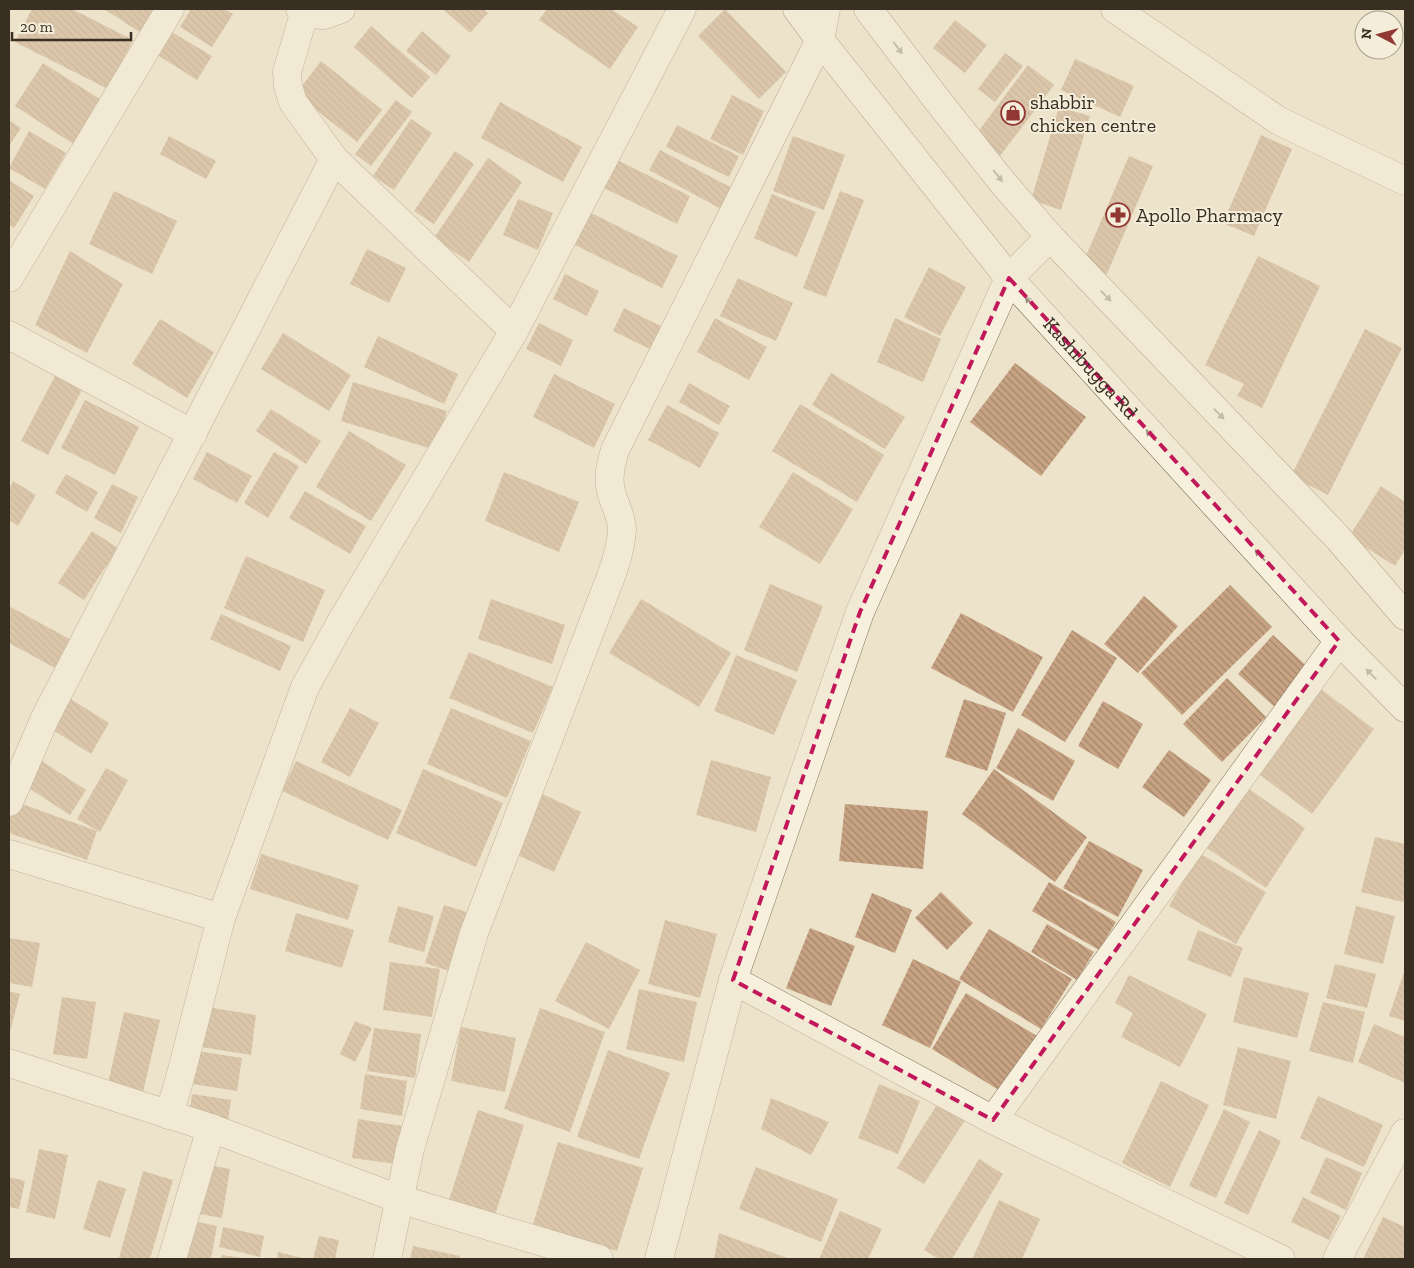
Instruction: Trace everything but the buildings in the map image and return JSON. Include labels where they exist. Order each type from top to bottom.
[{"type":"street","points":[[9,278],[170,9]]},
{"type":"street","points":[[341,9],[324,15],[302,11],[287,72],[288,86],[293,102],[334,159],[514,331]]},
{"type":"street","points":[[169,1114],[221,918],[305,687],[514,331],[682,9]]},
{"type":"street","name":"Kashibugga Rd","points":[[797,9],[1009,278],[1339,641],[1405,708]]},
{"type":"street","points":[[386,1259],[410,1149],[474,933],[618,555],[622,528],[610,486],[610,466],[615,450],[820,40],[826,9]]},
{"type":"street","points":[[868,9],[1003,183],[1050,237],[1338,538],[1405,616]]},
{"type":"street","points":[[1115,9],[1279,121],[1405,181]]},
{"type":"street","points":[[9,802],[45,718],[334,159]]},
{"type":"street","points":[[659,1259],[733,980],[860,612],[1009,278],[1050,237]]},
{"type":"street","points":[[9,335],[193,434]]},
{"type":"street","points":[[993,1120],[1339,641]]},
{"type":"street","points":[[9,854],[221,918]]},
{"type":"street","points":[[733,980],[993,1120],[1281,1259]]},
{"type":"street","points":[[9,1063],[211,1128],[399,1199],[599,1259]]},
{"type":"street","points":[[172,1259],[211,1128]]},
{"type":"street","points":[[1337,1259],[1405,1133]]},
{"type":"highlighted area","points":[[1009,278],[1339,641],[993,1120],[733,980],[860,612]]},
{"type":"place","name":"shabbir chicken centre","points":[[1013,113]]},
{"type":"place","name":"Apollo Pharmacy","points":[[1118,215]]}]
